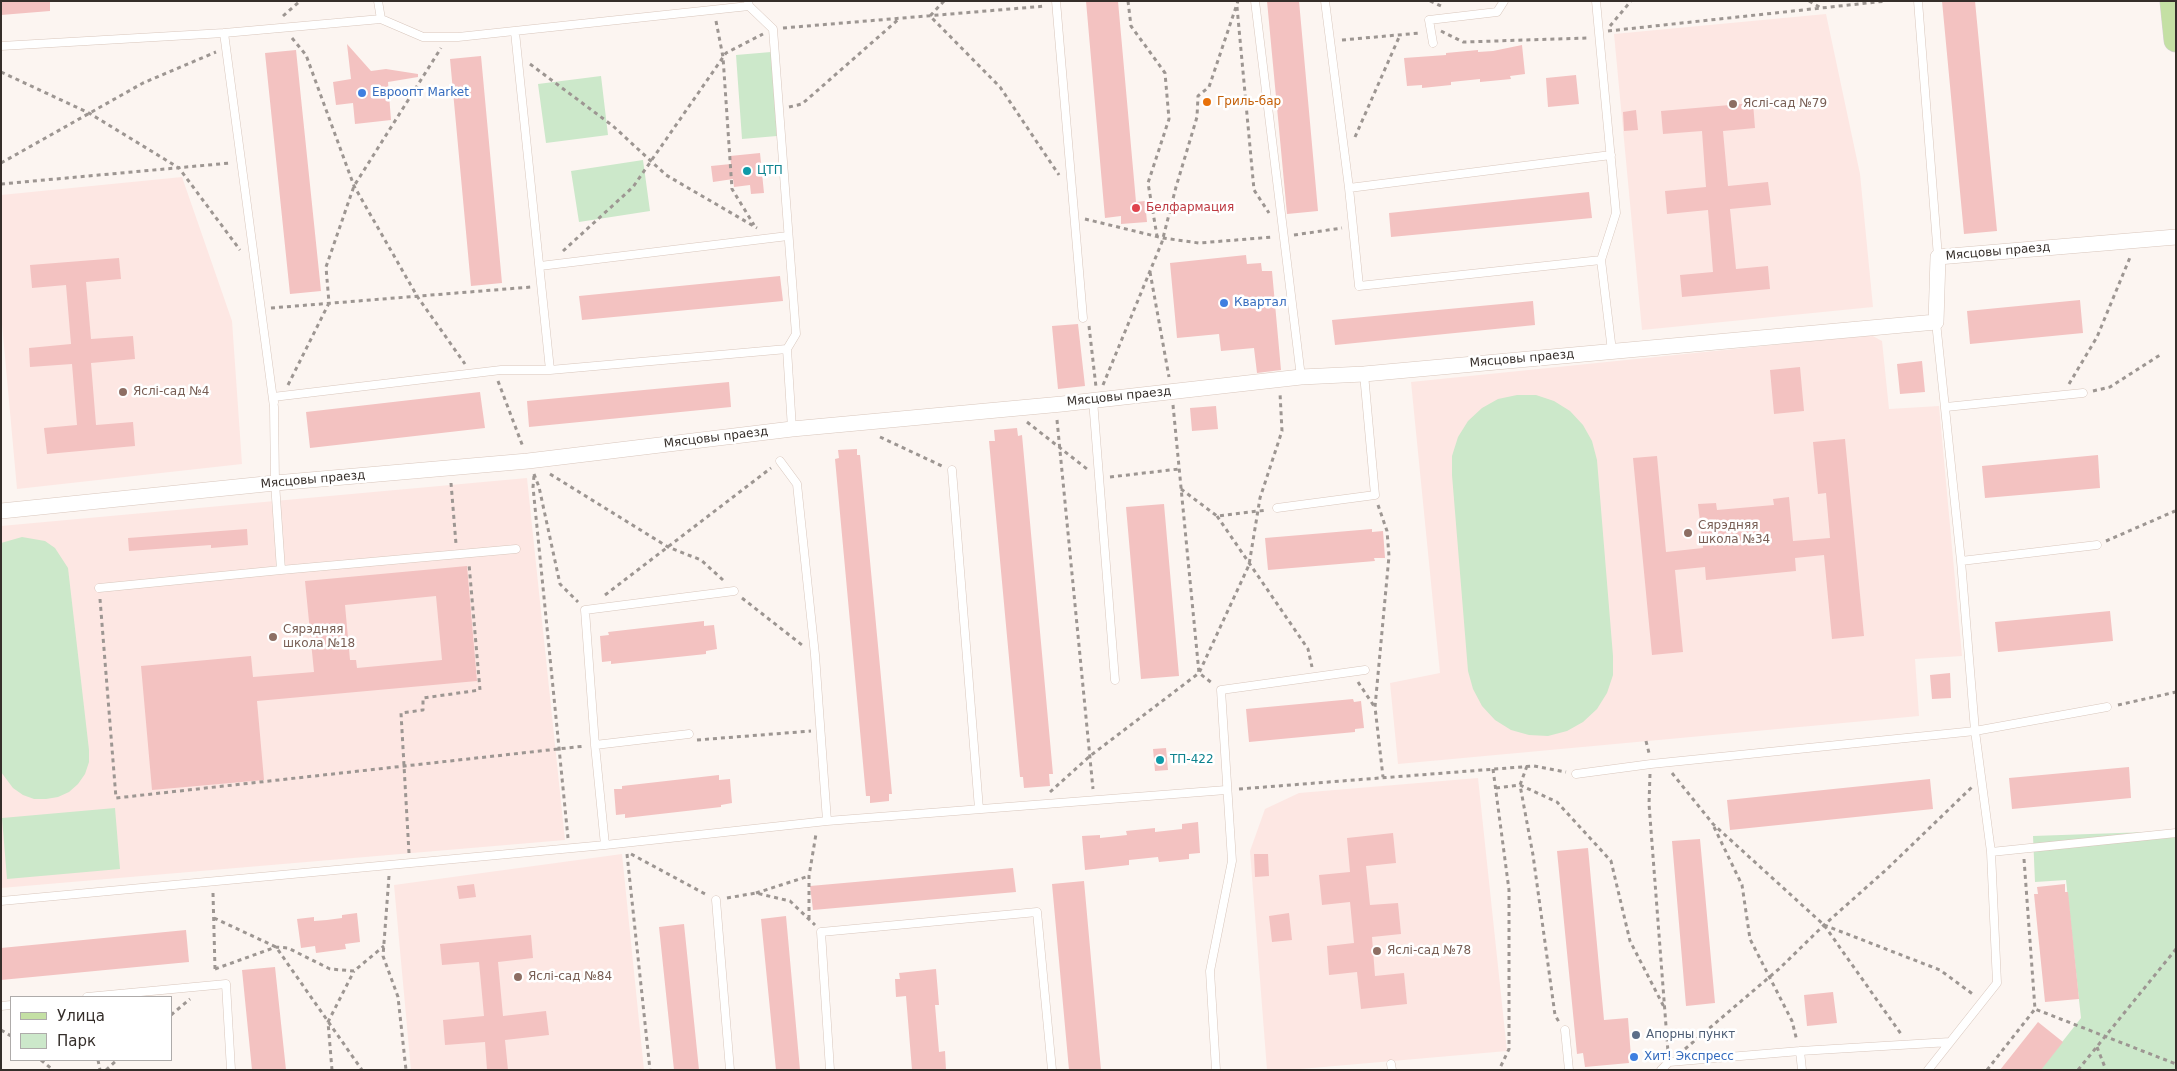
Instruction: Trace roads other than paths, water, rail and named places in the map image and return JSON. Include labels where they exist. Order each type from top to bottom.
[{"type":"main road","points":[[2172,1],[2176,40]]},
{"type":"street","name":"Мясцовы праезд","points":[[1,511],[275,482],[528,461],[792,429],[1008,409],[1302,377],[1364,374],[1936,322],[1938,256],[2176,237]]},
{"type":"lane","points":[[378,1],[381,19]]},
{"type":"lane","points":[[1255,1],[1302,377]]},
{"type":"lane","points":[[1325,1],[1349,188],[1359,286],[1601,260]]},
{"type":"lane","points":[[1433,43],[1430,20],[1497,12],[1504,1]]},
{"type":"lane","points":[[1596,1],[1616,214],[1601,260],[1612,350]]},
{"type":"lane","points":[[1918,1],[1938,256]]},
{"type":"lane","points":[[1056,3],[1083,318]]},
{"type":"lane","points":[[1,46],[224,33],[381,19],[423,37],[447,37],[515,32],[714,10],[748,4],[773,29],[796,334],[787,349],[792,429]]},
{"type":"lane","points":[[515,32],[544,265],[542,286],[550,370]]},
{"type":"lane","points":[[224,33],[274,407]]},
{"type":"lane","points":[[1349,188],[1611,155]]},
{"type":"lane","points":[[544,265],[788,236]]},
{"type":"lane","points":[[1928,1070],[1997,983],[1991,852],[1975,731],[1961,561],[1936,322]]},
{"type":"lane","points":[[282,570],[275,482],[274,398],[494,371],[550,370],[787,349]]},
{"type":"lane","points":[[1277,508],[1374,495],[1364,374]]},
{"type":"lane","points":[[1946,407],[2083,393]]},
{"type":"lane","points":[[1095,400],[1098,478],[1115,680]]},
{"type":"lane","points":[[780,462],[797,484],[815,655],[827,821]]},
{"type":"lane","points":[[952,470],[979,809]]},
{"type":"lane","points":[[1961,561],[2097,545]]},
{"type":"lane","points":[[99,588],[516,549]]},
{"type":"lane","points":[[605,846],[585,610],[734,591]]},
{"type":"lane","points":[[1216,1070],[1210,971],[1232,861],[1221,690],[1365,670]]},
{"type":"lane","points":[[1576,774],[1651,764],[1975,731],[2107,707]]},
{"type":"lane","points":[[595,744],[689,734]]},
{"type":"lane","points":[[1,901],[626,844],[827,821],[1226,790]]},
{"type":"lane","points":[[1991,852],[2024,847],[2176,833]]},
{"type":"lane","points":[[716,900],[730,1070]]},
{"type":"lane","points":[[830,1070],[821,932],[1038,912],[1052,1070]]},
{"type":"lane","points":[[98,996],[226,984],[231,1070]]},
{"type":"lane","points":[[1565,1030],[1570,1070]]},
{"type":"lane","points":[[1661,1070],[1669,1062],[1800,1051],[1950,1042]]},
{"type":"lane","points":[[1800,1051],[1802,1070]]},
{"type":"place","name":"Евроопт Market","points":[[362,93]]},
{"type":"place","name":"Гриль-бар","points":[[1207,102]]},
{"type":"place","name":"Яслі-сад №79","points":[[1733,104]]},
{"type":"place","name":"ЦТП","points":[[747,171]]},
{"type":"place","name":"Белфармация","points":[[1136,208]]},
{"type":"place","name":"Квартал","points":[[1224,303]]},
{"type":"place","name":"Яслі-сад №4","points":[[123,392]]},
{"type":"place","name":"Сярэдняя школа №34","points":[[1688,533]]},
{"type":"place","name":"Сярэдняя школа №18","points":[[273,637]]},
{"type":"place","name":"ТП-422","points":[[1160,760]]},
{"type":"place","name":"Яслі-сад №78","points":[[1377,951]]},
{"type":"place","name":"Яслі-сад №84","points":[[518,977]]},
{"type":"place","name":"Апорны пункт","points":[[1636,1035]]},
{"type":"place","name":"Хит! Экспресс","points":[[1634,1057]]}]
